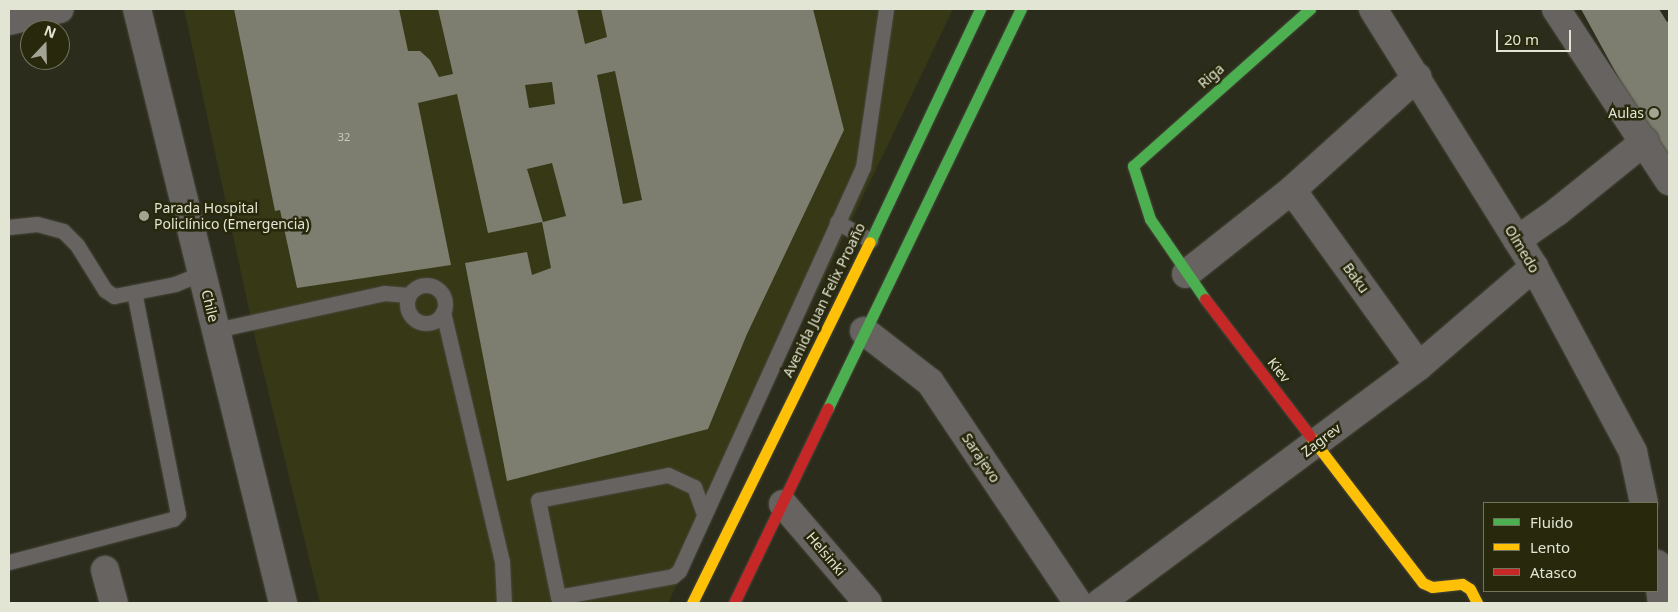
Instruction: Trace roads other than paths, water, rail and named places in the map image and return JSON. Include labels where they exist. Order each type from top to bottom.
[{"type":"street","points":[[9,21],[60,9]]},
{"type":"street","name":"Chile","points":[[137,9],[283,603]]},
{"type":"street","name":"Avenida Juan Felix Proaño","points":[[692,603],[870,240],[980,9]]},
{"type":"street","points":[[734,603],[784,504],[864,331],[1021,9]]},
{"type":"street","name":"Riga","points":[[1133,166],[1310,9]]},
{"type":"street","name":"Olmedo","points":[[1373,9],[1534,267],[1632,452],[1644,502]]},
{"type":"street","points":[[1556,9],[1645,141],[1669,181]]},
{"type":"street","points":[[1186,274],[1292,190],[1417,77]]},
{"type":"street","points":[[1516,240],[1557,212],[1645,141]]},
{"type":"street","name":"Kiev","points":[[1133,166],[1150,219],[1186,274],[1423,582],[1432,587],[1462,584],[1470,589],[1477,603]]},
{"type":"street","name":"Baku","points":[[1292,190],[1419,366]]},
{"type":"street","name":"Zagrev","points":[[1100,603],[1317,444],[1419,366],[1534,267]]},
{"type":"street","name":"Sarajevo","points":[[864,331],[930,382],[1078,603]]},
{"type":"street","name":"Helsinki","points":[[784,504],[868,603]]},
{"type":"street","points":[[105,570],[114,603]]},
{"type":"lane","points":[[704,514],[694,487],[668,475],[538,500],[558,597],[673,576],[679,571],[863,167],[886,9]]},
{"type":"lane","points":[[838,222],[870,240]]},
{"type":"lane","points":[[9,227],[37,224],[63,231],[77,245],[105,290],[114,296],[175,284],[202,273]]},
{"type":"lane","points":[[216,330],[384,293],[408,294],[417,286],[435,286],[443,295],[443,312],[502,562],[504,603]]},
{"type":"lane","points":[[9,562],[173,519],[178,514],[134,292]]},
{"type":"lane","points":[[408,294],[408,312],[417,321],[429,323],[443,312]]},
{"type":"place","name":"Aulas","points":[[1654,113]]},
{"type":"place","name":"Parada Hospital Policlínico (Emergencia)","points":[[144,216]]}]
